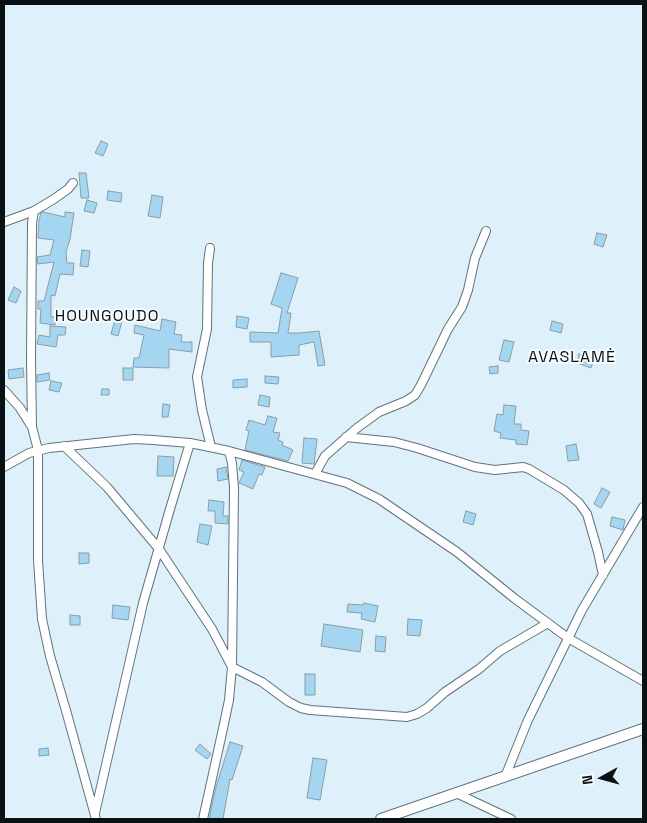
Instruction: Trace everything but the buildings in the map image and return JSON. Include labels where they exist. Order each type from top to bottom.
[{"type":"street","points":[[4,222],[34,211],[68,189],[73,183]]},
{"type":"street","points":[[34,211],[32,223],[32,427],[38,450],[38,560],[42,619],[50,656],[95,817]]},
{"type":"street","points":[[315,474],[325,456],[346,437],[379,412],[406,401],[415,395],[448,329],[462,307],[475,258],[486,231]]},
{"type":"street","points":[[210,248],[207,329],[197,377],[202,410],[211,447]]},
{"type":"street","points":[[4,390],[20,408],[32,427]]},
{"type":"street","points":[[346,437],[394,442],[475,468],[495,470],[523,467],[529,469],[564,490],[579,503],[587,514],[603,575]]},
{"type":"street","points":[[4,467],[22,456],[38,450],[134,439],[190,443],[211,447],[347,483],[379,499],[457,552],[568,638],[643,681]]},
{"type":"street","points":[[95,817],[143,603],[190,443]]},
{"type":"street","points":[[64,446],[107,487],[159,549],[212,629],[232,667],[262,682],[289,702],[302,708],[407,717],[417,714],[479,669],[500,651],[548,623]]},
{"type":"street","points":[[203,819],[229,700],[232,667],[234,488],[233,468],[229,451]]},
{"type":"street","points":[[504,777],[528,720],[582,610],[643,507]]},
{"type":"street","points":[[381,819],[643,729]]},
{"type":"street","points":[[456,794],[511,819]]},
{"type":"district","name":"HOUNGOUDO","points":[[107,317]]},
{"type":"district","name":"AVASLAMÈ","points":[[572,358]]}]
